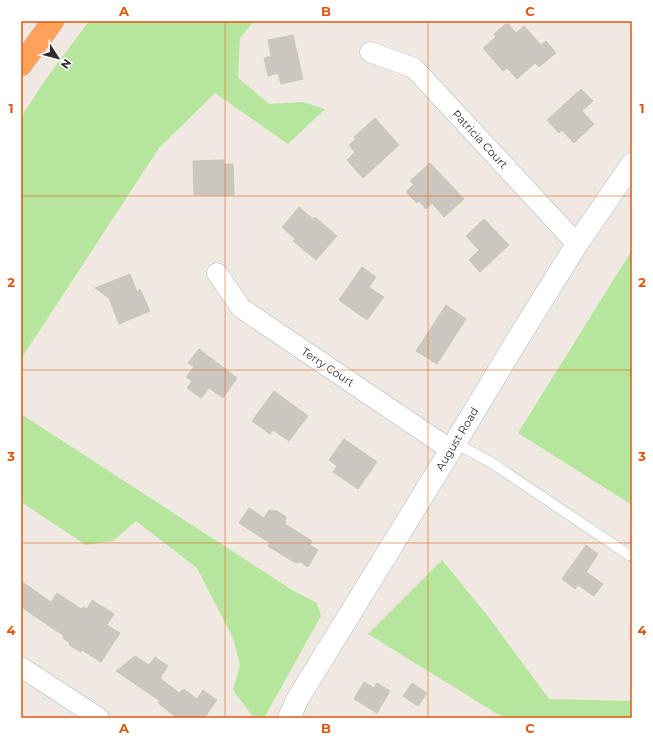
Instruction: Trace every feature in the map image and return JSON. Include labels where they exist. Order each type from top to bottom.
[{"type":"highway","points":[[21,65],[53,21]]},
{"type":"street","name":"Patricia Court","points":[[370,52],[414,68],[577,244]]},
{"type":"street","name":"August Road","points":[[289,718],[301,693],[519,337],[577,244],[632,164]]},
{"type":"street","name":"Terry Court","points":[[216,273],[241,308],[453,447]]},
{"type":"street","points":[[21,667],[98,718]]},
{"type":"lane","points":[[453,447],[492,463],[629,556]]},
{"type":"green space","points":[[89,21],[254,21],[240,38],[238,78],[269,104],[303,102],[325,109],[288,144],[215,93],[159,148],[21,359],[21,117],[46,79]]},
{"type":"green space","points":[[632,250],[632,505],[518,433]]},
{"type":"green space","points":[[21,414],[292,590],[317,603],[321,616],[264,718],[254,718],[233,690],[240,665],[233,638],[197,568],[136,521],[113,541],[86,545],[21,502]]},
{"type":"green space","points":[[442,560],[487,615],[549,699],[632,701],[632,718],[504,718],[368,634]]},
{"type":"building","points":[[507,23],[516,33],[524,26],[541,45],[546,41],[556,53],[539,67],[535,63],[517,79],[507,68],[503,71],[483,48],[496,37],[494,34]]},
{"type":"building","points":[[293,35],[303,79],[281,84],[278,73],[268,76],[264,58],[271,56],[268,40]]},
{"type":"building","points":[[581,89],[593,101],[582,111],[594,124],[574,143],[562,130],[559,133],[547,120]]},
{"type":"building","points":[[375,118],[399,145],[363,178],[347,160],[355,152],[349,145],[356,139],[354,137]]},
{"type":"building","points":[[224,160],[224,164],[233,164],[234,195],[194,195],[193,161]]},
{"type":"building","points":[[430,163],[464,199],[444,217],[432,203],[426,209],[419,201],[417,203],[406,192],[414,184],[410,181]]},
{"type":"building","points":[[299,207],[313,219],[315,217],[337,236],[316,260],[293,241],[295,239],[282,227]]},
{"type":"building","points":[[484,219],[509,245],[480,272],[469,260],[479,250],[466,236]]},
{"type":"building","points":[[362,267],[376,277],[369,287],[384,297],[367,320],[339,300]]},
{"type":"building","points":[[130,274],[137,292],[140,289],[150,311],[119,324],[109,298],[95,288]]},
{"type":"building","points":[[446,305],[466,319],[437,364],[416,351]]},
{"type":"building","points":[[199,349],[237,378],[223,398],[209,388],[201,398],[187,388],[192,381],[186,377],[194,367],[188,363]]},
{"type":"building","points":[[274,391],[308,416],[289,441],[273,430],[270,434],[252,421]]},
{"type":"building","points":[[344,439],[377,462],[358,489],[333,472],[337,466],[329,460]]},
{"type":"building","points":[[249,508],[264,518],[269,510],[277,511],[286,517],[285,524],[312,541],[310,545],[318,550],[308,567],[299,561],[298,563],[292,561],[268,546],[270,543],[239,523]]},
{"type":"building","points":[[586,545],[598,554],[586,572],[603,584],[594,596],[578,585],[575,589],[562,579]]},
{"type":"building","points":[[21,581],[51,602],[57,593],[81,609],[83,607],[87,609],[92,600],[114,614],[107,625],[120,633],[101,662],[82,650],[81,652],[69,645],[70,643],[63,638],[64,636],[21,607]]},
{"type":"building","points":[[135,656],[149,665],[155,657],[168,666],[160,678],[179,693],[184,689],[197,699],[203,690],[217,700],[204,718],[177,718],[158,703],[160,701],[116,671]]},
{"type":"building","points":[[364,682],[374,688],[377,683],[390,691],[377,713],[354,699]]},
{"type":"building","points":[[412,683],[427,693],[418,706],[403,696]]}]
